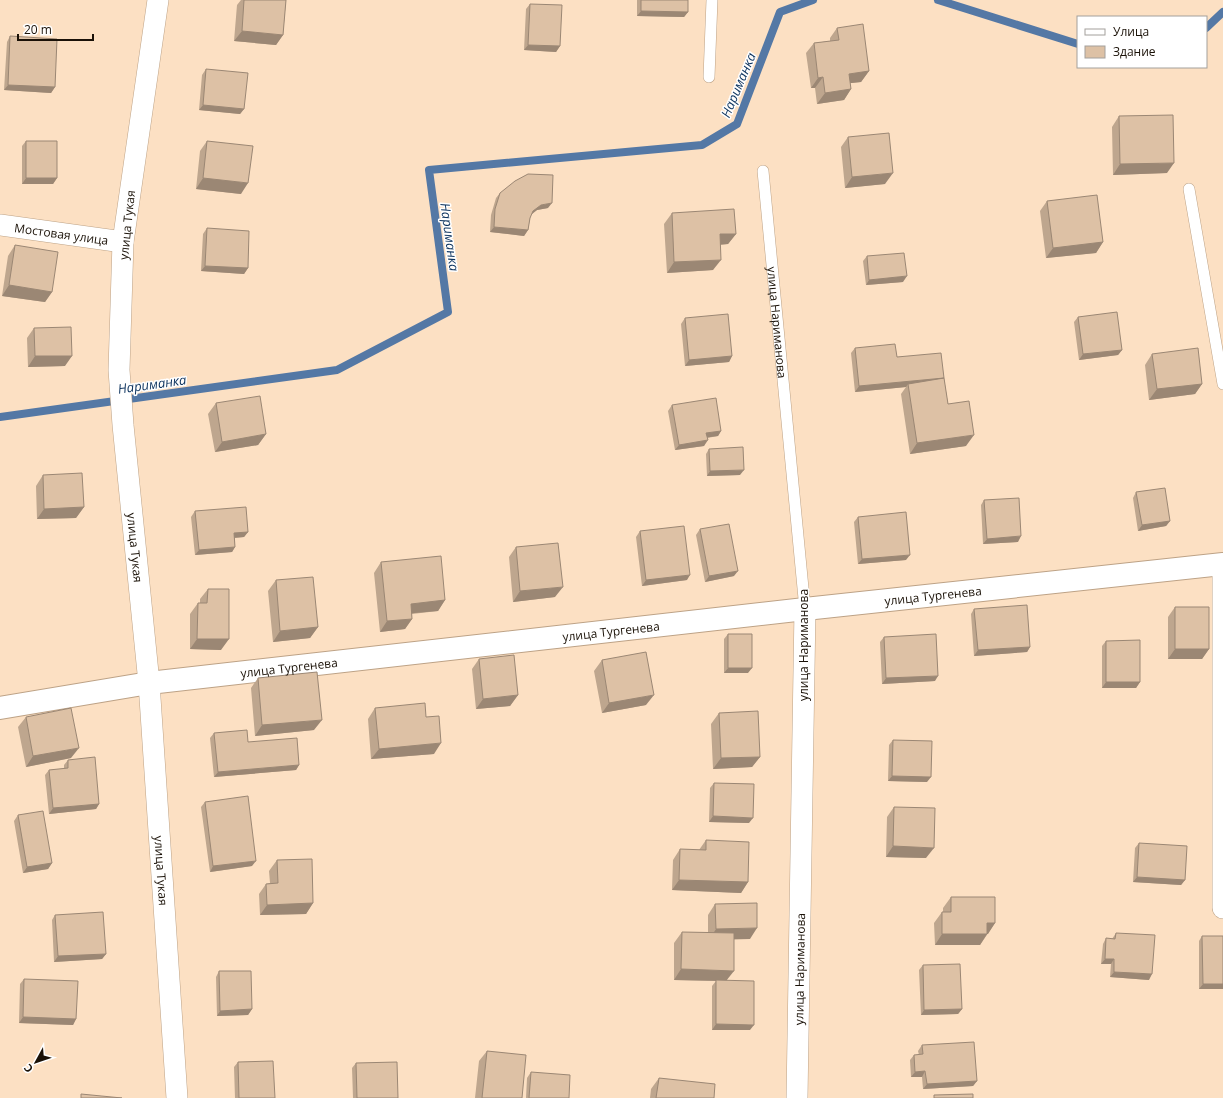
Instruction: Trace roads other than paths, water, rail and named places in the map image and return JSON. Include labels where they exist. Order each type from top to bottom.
[{"type":"street","name":"улица Тукая","points":[[158,0],[123,242],[119,370],[123,425],[149,683],[177,1098]]},
{"type":"street","name":"Мостовая улица","points":[[0,225],[123,242]]},
{"type":"street","name":"улица Тургенева","points":[[0,708],[149,683],[805,609],[1223,564]]},
{"type":"street","points":[[1223,564],[1223,908]]},
{"type":"street","name":"улица Нариманова","points":[[797,1098],[805,609]]},
{"type":"lane","points":[[709,77],[712,0]]},
{"type":"lane","name":"улица Нариманова","points":[[763,170],[805,609]]},
{"type":"lane","points":[[1189,189],[1223,384]]},
{"type":"waterway","name":"Нариманка","points":[[0,417],[337,370],[448,312],[429,170],[702,145],[737,124],[780,12],[813,0]]},
{"type":"waterway","name":"Нариманка","points":[[938,0],[1077,44]]},
{"type":"waterway","name":"Нариманка","points":[[1207,27],[1223,12]]}]
